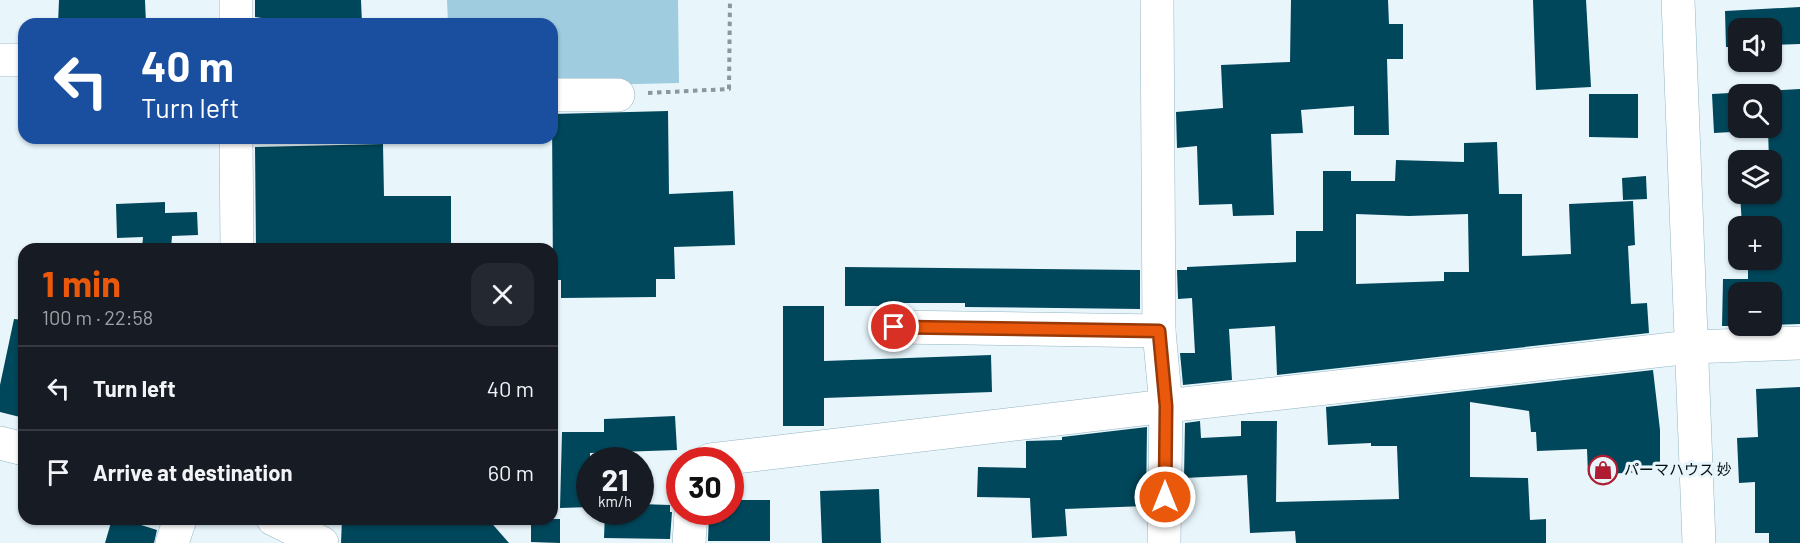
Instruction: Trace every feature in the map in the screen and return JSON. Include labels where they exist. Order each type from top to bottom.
[{"type":"street","points":[[236,0],[236,18]]},
{"type":"street","points":[[1158,0],[1159,331],[1166,406],[1164,543]]},
{"type":"street","points":[[1678,0],[1699,543]]},
{"type":"street","points":[[0,60],[18,60]]},
{"type":"street","points":[[558,95],[618,95]]},
{"type":"street","points":[[236,144],[237,243]]},
{"type":"street","points":[[894,327],[1159,331]]},
{"type":"street","points":[[744,456],[1691,347],[1800,343]]},
{"type":"street","points":[[0,443],[18,448]]},
{"type":"street","points":[[172,543],[178,525]]},
{"type":"street","points":[[285,525],[322,543]]},
{"type":"street","points":[[689,543],[690,525]]},
{"type":"path","points":[[618,95],[729,89],[730,0]]},
{"type":"shaded area","points":[[447,0],[678,0],[679,83],[558,86],[558,18],[448,18]]},
{"type":"building","points":[[59,0],[145,0],[146,18],[58,18]]},
{"type":"building","points":[[255,0],[361,0],[362,18],[255,17]]},
{"type":"building","points":[[1291,0],[1388,0],[1389,24],[1403,24],[1403,59],[1387,59],[1389,135],[1354,135],[1354,106],[1301,110],[1303,133],[1271,134],[1274,215],[1233,216],[1232,204],[1199,205],[1197,146],[1177,148],[1176,112],[1223,108],[1221,65],[1290,62]]},
{"type":"building","points":[[1533,0],[1586,0],[1591,87],[1536,90]]},
{"type":"building","points":[[1800,7],[1800,44],[1782,45],[1782,18],[1728,18],[1728,47],[1726,47],[1725,11]]},
{"type":"building","points":[[1800,89],[1800,324],[1782,325],[1782,282],[1728,282],[1728,326],[1722,326],[1723,279],[1748,279],[1748,270],[1782,270],[1782,216],[1741,216],[1741,204],[1782,204],[1782,150],[1769,150],[1768,138],[1782,138],[1782,90]]},
{"type":"building","points":[[1728,93],[1728,132],[1714,133],[1712,94]]},
{"type":"building","points":[[1589,94],[1638,94],[1638,138],[1589,137]]},
{"type":"building","points":[[668,111],[669,194],[733,191],[735,245],[674,247],[675,279],[656,279],[656,297],[561,298],[561,280],[558,280],[558,243],[553,243],[552,144],[558,144],[558,114]]},
{"type":"building","points":[[1497,142],[1499,194],[1522,194],[1522,256],[1571,254],[1569,204],[1633,201],[1635,245],[1628,246],[1631,304],[1647,303],[1649,333],[1277,375],[1275,326],[1229,329],[1232,380],[1183,385],[1180,353],[1195,353],[1192,298],[1178,299],[1177,270],[1187,270],[1187,267],[1296,262],[1296,231],[1323,231],[1323,171],[1351,171],[1351,181],[1395,181],[1396,160],[1464,162],[1464,143]],"holes":[[[1356,214],[1409,216],[1468,214],[1469,272],[1444,272],[1444,281],[1356,284]]]},
{"type":"building","points":[[383,144],[384,196],[451,196],[451,243],[256,243],[255,147]]},
{"type":"building","points":[[1646,176],[1647,199],[1623,200],[1622,178]]},
{"type":"building","points":[[165,202],[165,213],[197,212],[198,235],[172,236],[171,243],[142,243],[143,237],[117,238],[116,204]]},
{"type":"building","points":[[845,267],[1140,270],[1140,309],[965,307],[965,303],[885,303],[885,306],[845,306]]},
{"type":"building","points":[[783,306],[824,306],[824,361],[991,355],[992,392],[824,398],[824,426],[783,426]]},
{"type":"building","points":[[14,319],[18,319],[18,416],[0,412],[0,385]]},
{"type":"building","points":[[1653,370],[1660,430],[1660,471],[1588,475],[1587,449],[1537,451],[1536,432],[1531,432],[1529,411],[1470,402],[1470,477],[1528,478],[1530,520],[1546,519],[1546,543],[1296,543],[1295,531],[1250,533],[1247,475],[1184,478],[1185,423],[1200,421],[1201,438],[1241,436],[1241,421],[1277,421],[1276,502],[1399,499],[1397,446],[1371,446],[1371,443],[1328,445],[1326,407]]},
{"type":"building","points":[[1800,387],[1800,543],[1769,543],[1769,533],[1755,533],[1755,482],[1739,483],[1737,438],[1758,437],[1756,389]]},
{"type":"building","points":[[675,416],[677,447],[654,451],[654,447],[576,447],[576,507],[560,508],[562,432],[604,432],[604,419]]},
{"type":"building","points":[[1147,427],[1146,506],[1065,509],[1067,536],[1032,538],[1030,498],[977,497],[978,467],[1026,468],[1026,441],[1062,440],[1062,437]]},
{"type":"building","points":[[879,489],[881,543],[822,543],[820,491]]},
{"type":"building","points":[[744,500],[770,500],[770,541],[708,541],[709,525],[744,525]]},
{"type":"building","points":[[654,504],[666,505],[666,525],[671,525],[670,539],[604,538],[604,525],[654,525]]},
{"type":"building","points":[[558,519],[560,519],[560,543],[531,542],[531,525],[558,525]]},
{"type":"building","points":[[110,525],[141,525],[157,530],[154,543],[105,543]]},
{"type":"building","points":[[342,525],[493,525],[509,543],[341,543]]},
{"type":"place","name":"パーマハウス 妙","points":[[1603,470]]},
{"type":"route","points":[[894,327],[1159,331],[1166,406],[1165,497]]}]
